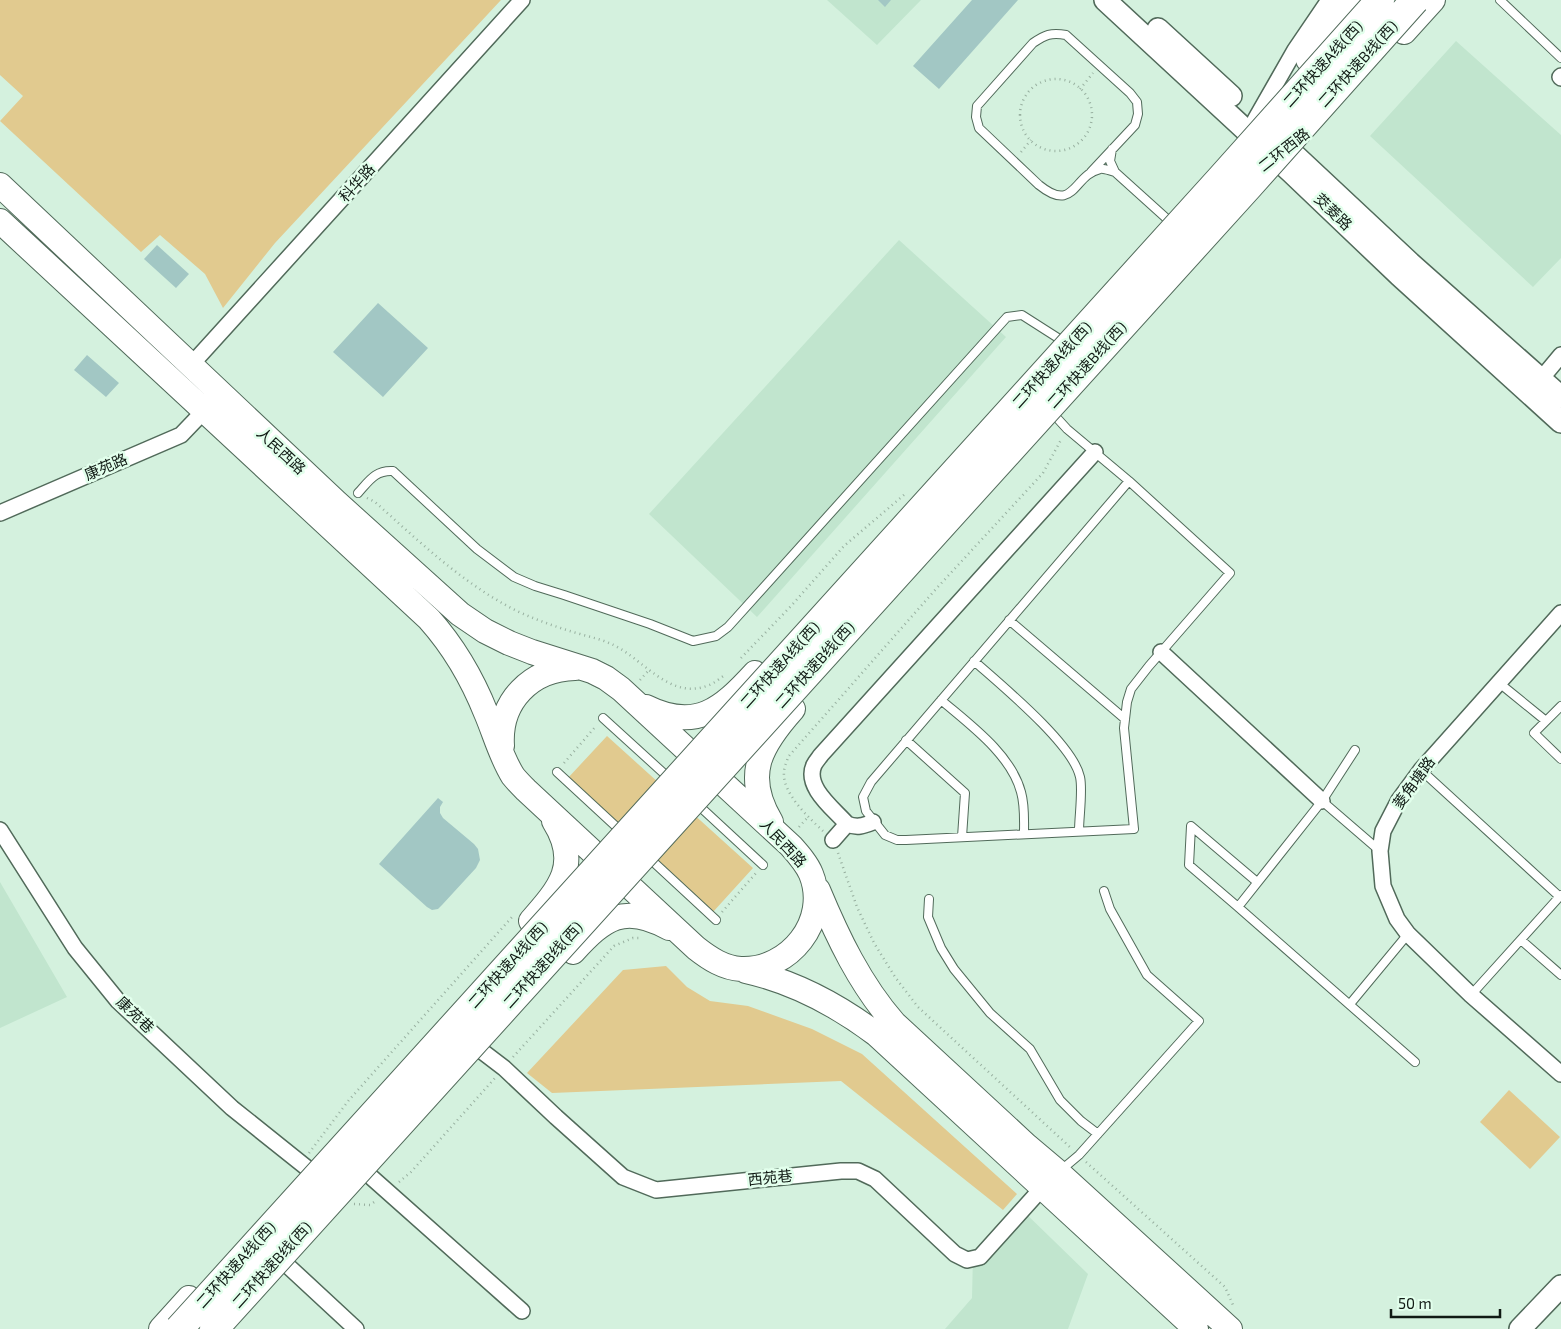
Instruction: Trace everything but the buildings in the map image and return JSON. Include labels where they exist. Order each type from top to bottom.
[{"type":"highway","points":[[1310,59],[1346,0]]},
{"type":"highway","name":"二环快速A线(西)","points":[[179,1329],[1380,0]]},
{"type":"highway","name":"二环快速B线(西)","points":[[214,1329],[1415,0]]},
{"type":"main road","points":[[630,685],[638,702],[664,714],[688,717],[711,711],[726,702],[740,690],[1166,218],[1255,129],[1310,59],[1363,0]]},
{"type":"main road","points":[[793,839],[777,831],[762,807],[757,782],[760,757],[767,741],[778,725],[852,644],[1062,424],[1285,156],[1348,94],[1433,0]]},
{"type":"main road","name":"二环西路","points":[[1255,129],[1231,186],[1285,156]]},
{"type":"main road","name":"人民西路","points":[[0,185],[330,496],[460,614],[485,631],[509,643],[630,685],[793,839],[811,874],[816,903],[814,917],[809,930],[796,946],[780,960],[754,969],[725,966],[710,959],[696,948],[514,777],[506,763],[475,687],[439,629],[419,608],[0,221]]},
{"type":"main road","points":[[814,608],[809,619],[808,630],[818,646],[827,650],[837,651],[847,648],[852,644]]},
{"type":"main road","name":"人民西路","points":[[506,763],[501,734],[503,720],[508,708],[520,691],[536,678],[563,668],[592,671]]},
{"type":"main road","points":[[161,1329],[554,894],[563,878],[567,863],[566,848],[561,834],[547,812],[526,790]]},
{"type":"main road","points":[[811,874],[847,954],[885,1012],[1026,1146],[1051,1180],[1196,1329]]},
{"type":"main road","points":[[232,1329],[345,1204],[379,1184],[483,1052],[594,930],[608,920],[630,916],[653,921],[675,932],[696,948]]},
{"type":"main road","points":[[504,950],[519,944],[529,945],[537,949],[544,956],[547,965],[547,976],[542,986]]},
{"type":"main road","points":[[725,966],[788,983],[819,997],[847,1013],[891,1047],[1051,1180],[1233,1321]]},
{"type":"street","name":"科华路","points":[[191,365],[522,0]]},
{"type":"street","name":"茭菱路","points":[[1106,0],[1410,263],[1561,397]]},
{"type":"street","name":"茭菱路","points":[[1126,0],[1255,129]]},
{"type":"street","points":[[1255,129],[1295,50],[1329,0]]},
{"type":"street","name":"茭菱路","points":[[1285,156],[1406,281],[1561,422]]},
{"type":"street","points":[[1540,379],[1561,355]]},
{"type":"street","name":"康苑路","points":[[0,513],[181,435],[204,411]]},
{"type":"street","points":[[873,822],[863,827],[847,824],[816,790],[812,777],[813,766],[1095,452]]},
{"type":"street","name":"菱角塘路","points":[[1561,613],[1421,770],[1399,800],[1383,831],[1380,851],[1383,886],[1398,919],[1408,934],[1471,995],[1561,1074]]},
{"type":"street","points":[[1161,652],[1322,801]]},
{"type":"street","points":[[833,840],[847,824]]},
{"type":"street","name":"康苑巷","points":[[0,830],[75,948],[118,1001],[232,1108],[307,1168]]},
{"type":"street","name":"西苑巷","points":[[483,1052],[504,1068],[623,1177],[656,1190],[841,1171],[858,1171],[875,1179],[955,1254],[966,1260],[980,1257],[1051,1180]]},
{"type":"street","points":[[379,1184],[522,1311]]},
{"type":"street","points":[[288,1266],[356,1329]]},
{"type":"street","points":[[1520,1329],[1561,1286]]},
{"type":"lane","points":[[1500,0],[1561,58]]},
{"type":"lane","points":[[1054,33],[1066,35],[1130,93],[1137,102],[1138,114],[1135,125],[1112,149],[1070,194],[1059,196],[1048,192],[979,128],[976,117],[977,106],[1033,43],[1043,36],[1054,33]]},
{"type":"lane","points":[[1112,149],[1110,161],[1115,172],[1166,218]]},
{"type":"lane","points":[[1091,172],[1102,168],[1115,172]]},
{"type":"lane","points":[[358,493],[373,477],[383,470],[393,471],[477,549],[514,577],[693,641],[716,636],[734,619],[1007,318],[1022,315],[1058,338]]},
{"type":"lane","points":[[1062,424],[1129,481],[1230,573],[1131,689],[1127,702],[1124,728],[1134,829],[897,840],[885,835],[866,811],[863,797],[871,782],[1129,481]]},
{"type":"lane","points":[[1009,620],[1125,719]]},
{"type":"lane","points":[[974,661],[1044,725],[1076,766],[1080,778],[1079,831]]},
{"type":"lane","points":[[1498,682],[1546,721]]},
{"type":"lane","points":[[941,700],[999,752],[1010,768],[1021,791],[1024,834]]},
{"type":"lane","points":[[1561,706],[1534,733],[1561,759]]},
{"type":"lane","points":[[604,718],[763,865]]},
{"type":"lane","points":[[906,740],[965,794],[962,837]]},
{"type":"lane","points":[[1238,907],[1322,801],[1355,750]]},
{"type":"lane","points":[[1421,770],[1560,896],[1471,995]]},
{"type":"lane","points":[[557,772],[629,839]]},
{"type":"lane","points":[[1322,801],[1380,851]]},
{"type":"lane","points":[[1257,882],[1191,826],[1189,865],[1415,1062]]},
{"type":"lane","points":[[636,846],[716,920]]},
{"type":"lane","points":[[1051,1180],[1079,1155],[1199,1021],[1147,976],[1110,909],[1104,891]]},
{"type":"lane","points":[[929,899],[928,917],[941,948],[954,969],[990,1014],[1030,1049],[1060,1100],[1081,1121],[1098,1134]]},
{"type":"lane","points":[[1350,1004],[1408,934]]},
{"type":"lane","points":[[1521,940],[1561,975]]},
{"type":"path","points":[[1080,89],[1099,66]]},
{"type":"path","points":[[1053,79],[1070,82],[1080,89],[1088,100],[1092,116],[1087,133],[1082,140],[1068,149],[1059,151],[1042,148],[1031,140],[1024,130],[1020,114],[1021,105],[1030,90],[1044,81],[1053,79]]},
{"type":"path","points":[[1013,161],[1031,140]]},
{"type":"path","points":[[1062,424],[1043,473],[936,589],[788,757],[784,773],[787,789],[808,817],[833,840],[857,907],[874,943],[895,977],[918,1007],[1225,1287],[1233,1321]]},
{"type":"path","points":[[739,661],[844,546],[908,491]]},
{"type":"path","points":[[358,493],[374,502],[455,572],[482,592],[520,612],[546,623],[609,642],[628,652],[664,681],[683,689],[710,685],[726,674]]},
{"type":"path","points":[[630,685],[649,670]]},
{"type":"path","points":[[557,772],[604,718]]},
{"type":"path","points":[[793,839],[808,817]]},
{"type":"path","points":[[716,920],[763,865]]},
{"type":"path","points":[[307,1168],[309,1153],[349,1100],[514,915]]},
{"type":"path","points":[[345,1204],[370,1205],[379,1184],[411,1172],[614,946],[633,938],[648,938]]},
{"type":"shaded area","points":[[0,0],[501,0],[275,243],[223,308],[205,274],[160,235],[141,252],[0,121],[23,96],[0,75]]},
{"type":"shaded area","points":[[827,0],[921,0],[877,45]]},
{"type":"shaded area","points":[[1456,41],[1561,135],[1561,258],[1533,287],[1370,136]]},
{"type":"shaded area","points":[[899,240],[1006,337],[757,617],[649,514]]},
{"type":"shaded area","points":[[607,736],[753,868],[713,912],[567,779]]},
{"type":"shaded area","points":[[0,882],[67,997],[0,1028]]},
{"type":"shaded area","points":[[666,966],[687,987],[710,1001],[748,1006],[812,1029],[862,1054],[1017,1194],[1003,1210],[841,1081],[552,1093],[527,1073],[623,970]]},
{"type":"shaded area","points":[[1509,1090],[1560,1137],[1530,1169],[1480,1122]]},
{"type":"shaded area","points":[[1017,1205],[1088,1274],[1068,1329],[945,1329],[972,1298],[973,1255]]}]
